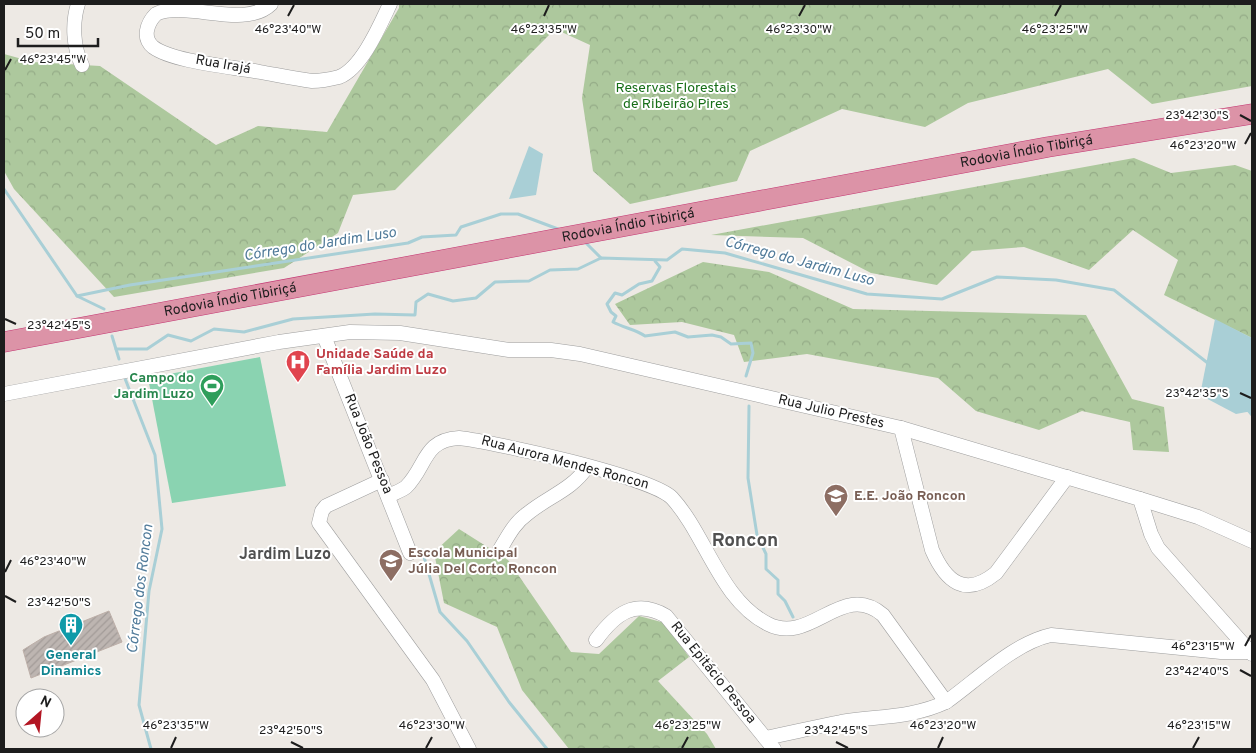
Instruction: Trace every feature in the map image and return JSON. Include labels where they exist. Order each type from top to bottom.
[{"type":"highway","name":"Rodovia Índio Tibiriçá","points":[[4,342],[1048,148],[1252,114]]},
{"type":"street","points":[[78,4],[75,14],[76,46],[82,65]]},
{"type":"street","name":"Rua Irajá","points":[[271,4],[265,10],[254,13],[186,4],[166,7],[148,23],[146,36],[152,46],[164,53],[314,81],[340,77],[351,69],[374,36],[390,4]]},
{"type":"street","name":"Rua Julio Prestes","points":[[4,394],[324,336],[369,332],[400,333],[509,350],[566,351],[901,428],[1198,517],[1252,542]]},
{"type":"street","name":"Rua João Pessoa","points":[[324,336],[410,553]]},
{"type":"street","points":[[901,428],[932,550],[940,569],[950,580],[961,584],[974,586],[985,582],[996,573],[1067,477]]},
{"type":"street","name":"Rua Aurora Mendes Roncon","points":[[388,496],[408,485],[431,449],[446,438],[478,440],[636,480],[664,491],[682,511],[714,566],[742,603],[769,625],[791,630],[850,604],[862,603],[873,606],[883,615],[946,702]]},
{"type":"street","points":[[499,551],[513,528],[525,515],[573,484],[587,467]]},
{"type":"street","points":[[382,480],[326,506],[319,517],[321,529],[410,646],[433,680],[469,749]]},
{"type":"street","points":[[1140,500],[1151,534],[1158,548],[1251,653]]},
{"type":"street","name":"Rua Epitácio Pessoa","points":[[596,640],[614,620],[628,611],[640,608],[655,610],[666,616],[774,749]]},
{"type":"street","points":[[765,738],[842,722],[912,714],[946,702],[1023,646],[1037,638],[1051,635],[1220,652],[1251,653]]},
{"type":"green space","name":"Reservas Florestais de Ribeirão Pires","points":[[399,4],[1252,4],[1252,86],[1152,104],[1108,69],[968,103],[925,127],[842,109],[750,151],[737,181],[630,204],[593,171],[582,98],[590,45],[555,29],[395,190],[353,195],[338,233],[284,268],[114,297],[14,189],[4,171],[4,54],[33,62],[100,66],[216,145],[258,126],[327,132],[399,8]]},
{"type":"green space","points":[[1134,158],[1171,173],[1235,165],[1252,171],[1252,338],[1164,295],[1178,260],[1133,230],[1089,270],[1024,247],[972,251],[937,285],[871,273],[803,238],[711,235]]},
{"type":"green space","points":[[703,262],[769,272],[853,309],[1086,315],[1132,399],[1164,407],[1169,452],[1133,450],[1130,422],[1082,411],[1039,430],[976,411],[938,378],[807,354],[744,362],[734,335],[682,322],[630,325],[615,304]]},
{"type":"green space","name":"Campo do Jardim Luzo","points":[[260,357],[286,486],[172,503],[148,378]]},
{"type":"green space","points":[[459,529],[508,560],[571,652],[599,654],[639,616],[665,623],[689,657],[658,681],[707,734],[716,749],[569,749],[522,690],[497,627],[444,603],[434,552]]},
{"type":"water","points":[[529,146],[543,154],[536,195],[509,199]]},
{"type":"water","points":[[1215,319],[1252,338],[1252,411],[1236,414],[1200,395]]},
{"type":"building","name":"General Dinamics","points":[[109,611],[122,642],[31,678],[23,650],[44,637]]},
{"type":"waterway","name":"Córrego dos Roncon","points":[[4,189],[77,296],[104,309]]},
{"type":"waterway","name":"Córrego do Jardim Luso","points":[[77,296],[130,285],[408,243],[422,237],[456,235],[461,227],[501,214],[518,214],[558,229]]},
{"type":"waterway","points":[[584,241],[601,258]]},
{"type":"waterway","name":"Córrego do Jardim Luso","points":[[116,349],[147,349],[168,335],[191,341],[214,329],[244,332],[293,319],[375,314],[415,315],[416,302],[428,294],[453,301],[476,298],[495,282],[529,281],[550,270],[578,269],[601,258],[667,260],[682,249],[725,253],[867,294],[942,299],[997,277],[1056,280],[1114,290],[1209,364]]},
{"type":"waterway","points":[[655,261],[660,267],[652,281],[639,284],[622,295],[615,293],[607,304],[611,312],[616,316],[613,322],[645,336],[675,332],[688,337],[712,335],[721,337],[731,344],[751,343],[753,353],[746,376]]},
{"type":"waterway","name":"Córrego dos Roncon","points":[[112,336],[119,359]]},
{"type":"waterway","name":"Córrego dos Roncon","points":[[124,376],[155,455],[162,529],[149,591],[139,705],[151,749]]},
{"type":"waterway","points":[[749,406],[748,478],[757,535],[766,554],[766,569],[778,580],[778,594],[785,601],[793,617]]},
{"type":"waterway","name":"Córrego do Jardim Luso","points":[[1247,409],[1252,415]]},
{"type":"waterway","points":[[422,550],[440,612],[467,641],[509,702],[547,749]]},
{"type":"place","name":"Unidade Saúde da Família Jardim Luzo","points":[[298,383]]},
{"type":"place","name":"Campo do Jardim Luzo","points":[[212,407]]},
{"type":"place","name":"E.E. João Roncon","points":[[836,517]]},
{"type":"place","name":"Escola Municipal Júlia Del Corto Roncon","points":[[391,582]]},
{"type":"place","name":"General Dinamics","points":[[71,646]]},
{"type":"district","name":"Roncon","points":[[745,541]]},
{"type":"district","name":"Jardim Luzo","points":[[285,555]]}]
